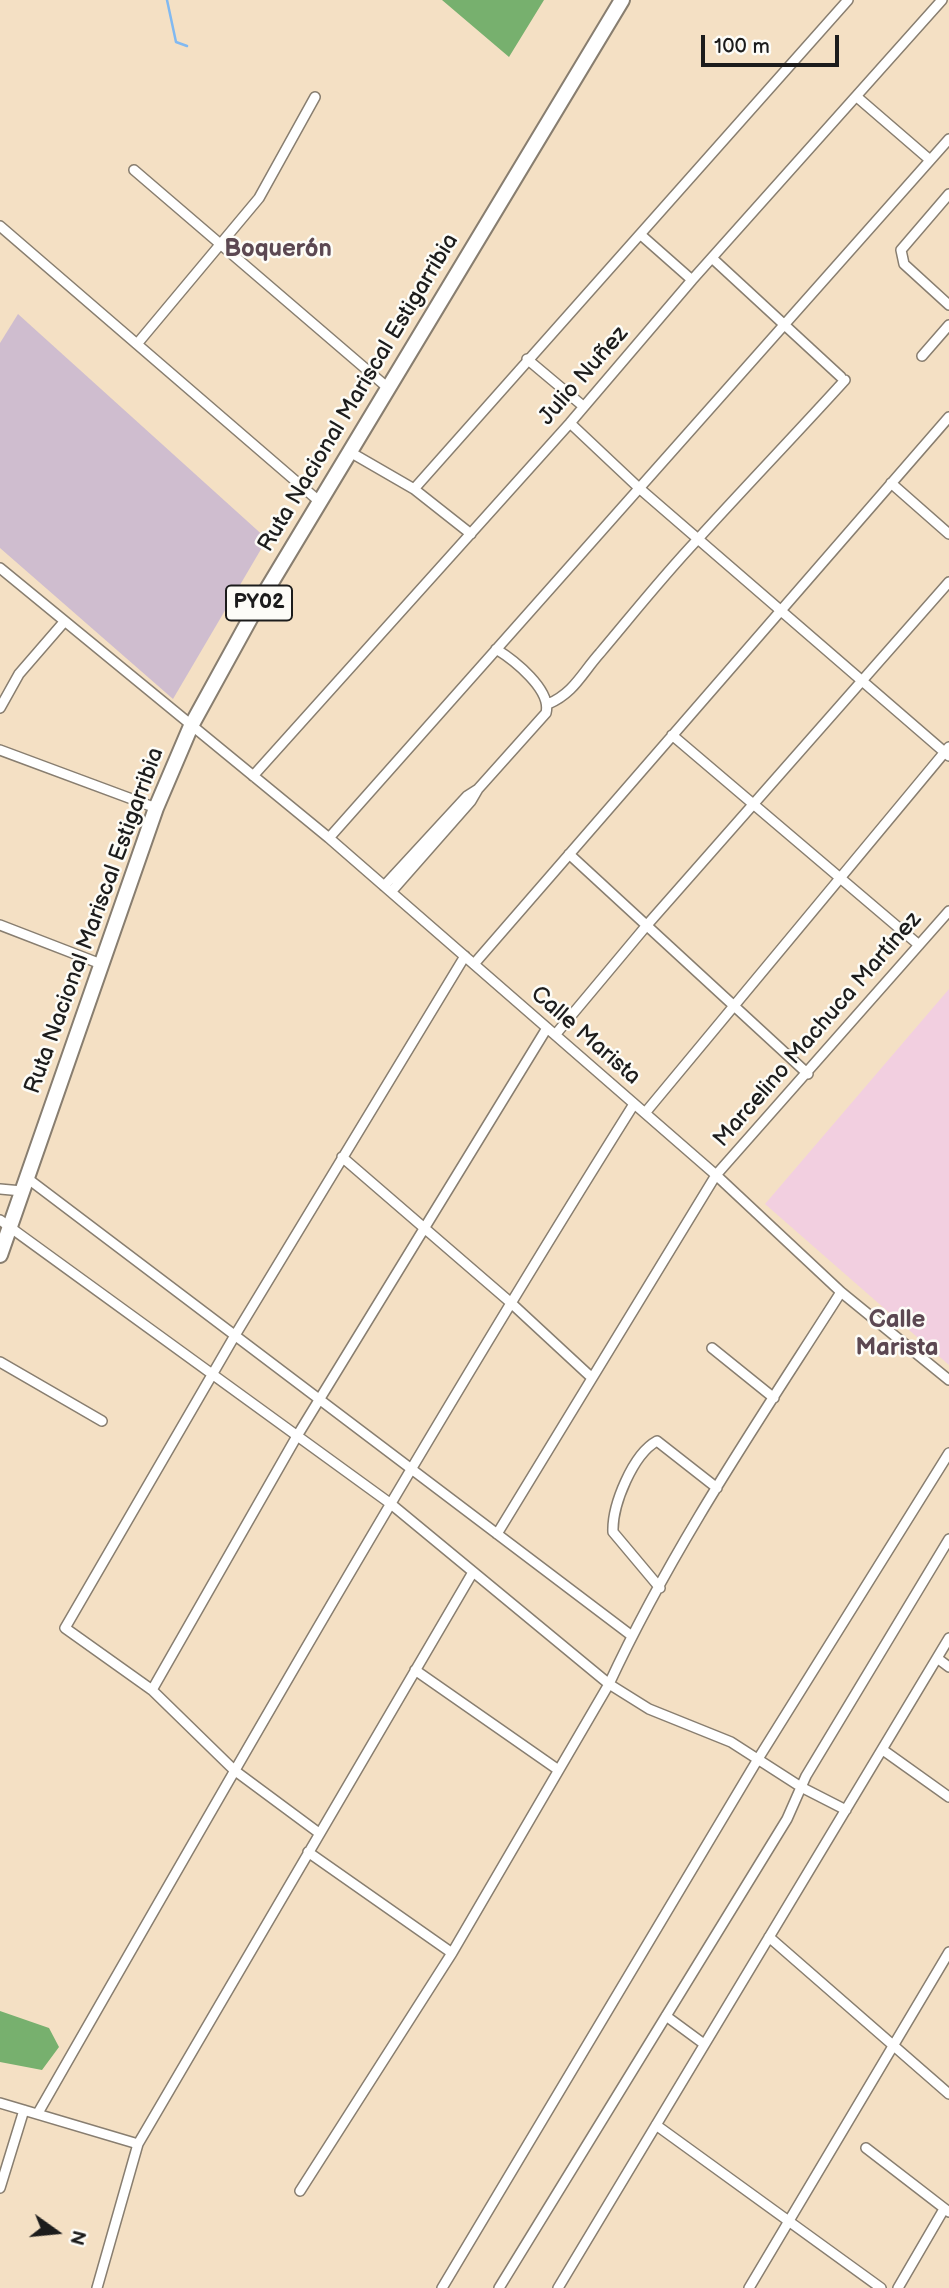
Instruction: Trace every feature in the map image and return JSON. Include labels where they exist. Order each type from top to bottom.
[{"type":"main road","name":"Ruta Nacional Mariscal Estigarribia","points":[[0,1255],[6,1222],[24,1184],[156,808],[191,726],[217,675],[622,0]]},
{"type":"street","points":[[414,489],[848,0]]},
{"type":"street","name":"Julio Nuñez","points":[[253,776],[570,423],[692,280],[942,0]]},
{"type":"street","points":[[137,344],[259,198],[315,97]]},
{"type":"street","points":[[857,97],[930,160]]},
{"type":"street","points":[[328,838],[949,139]]},
{"type":"street","points":[[134,170],[388,388]]},
{"type":"street","points":[[949,194],[901,250],[904,264],[949,305]]},
{"type":"street","points":[[0,226],[320,502]]},
{"type":"street","points":[[641,235],[692,280]]},
{"type":"street","points":[[548,704],[565,697],[576,685],[596,657],[697,539],[733,504],[843,378],[712,258]]},
{"type":"street","points":[[922,356],[949,325]]},
{"type":"street","points":[[527,359],[583,406]]},
{"type":"street","points":[[474,964],[949,417]]},
{"type":"street","points":[[570,423],[697,539],[948,752],[645,1113]]},
{"type":"street","points":[[350,452],[414,489],[471,534]]},
{"type":"street","points":[[891,483],[949,534]]},
{"type":"street","name":"Calle Marista","points":[[0,568],[328,838],[716,1175],[841,1292],[949,1380]]},
{"type":"street","points":[[555,1035],[647,925],[949,582]]},
{"type":"street","points":[[0,708],[19,674],[64,622]]},
{"type":"street","points":[[387,889],[471,801],[478,789],[546,713],[548,704],[544,692],[496,649]]},
{"type":"street","points":[[672,735],[919,945]]},
{"type":"street","points":[[0,750],[156,808]]},
{"type":"street","points":[[569,854],[808,1074]]},
{"type":"street","name":"Marcelino Machuca Martínez","points":[[497,1534],[716,1175],[808,1074],[949,911]]},
{"type":"street","points":[[0,925],[102,964]]},
{"type":"street","points":[[319,1833],[234,1770],[152,1690],[65,1628],[234,1337],[465,956]]},
{"type":"street","points":[[152,1690],[298,1436],[547,1027]]},
{"type":"street","points":[[38,2113],[234,1770],[413,1470],[510,1301],[634,1104]]},
{"type":"street","points":[[342,1157],[510,1301],[591,1377]]},
{"type":"street","points":[[0,1189],[24,1184],[320,1400],[632,1636]]},
{"type":"street","points":[[6,1222],[391,1504],[609,1684],[649,1709],[731,1742],[801,1787],[846,1810]]},
{"type":"street","points":[[300,2191],[452,1953],[609,1684],[632,1636],[717,1488],[841,1292]]},
{"type":"street","points":[[712,1348],[774,1398]]},
{"type":"street","points":[[0,1362],[102,1421]]},
{"type":"street","points":[[660,1588],[613,1532],[616,1510],[638,1459],[656,1441],[717,1488]]},
{"type":"street","points":[[442,2288],[758,1759],[949,1453]]},
{"type":"street","points":[[499,2288],[787,1819],[801,1787],[949,1539]]},
{"type":"street","points":[[97,2288],[138,2144],[473,1573]]},
{"type":"street","points":[[558,2288],[949,1638]]},
{"type":"street","points":[[937,1658],[949,1667]]},
{"type":"street","points":[[415,1670],[557,1769]]},
{"type":"street","points":[[883,1750],[949,1797]]},
{"type":"street","points":[[308,1852],[452,1953]]},
{"type":"street","points":[[769,1937],[949,2094]]},
{"type":"street","points":[[749,2288],[949,1952]]},
{"type":"street","points":[[666,2016],[704,2044]]},
{"type":"street","points":[[0,2102],[138,2144]]},
{"type":"street","points":[[0,2188],[24,2110]]},
{"type":"street","points":[[656,2125],[881,2288]]},
{"type":"street","points":[[866,2148],[947,2210],[898,2288]]},
{"type":"shaded area","points":[[18,314],[267,539],[173,699],[0,548],[0,343]]},
{"type":"shaded area","points":[[949,989],[949,1365],[765,1204]]},
{"type":"green space","points":[[442,0],[544,0],[509,57]]},
{"type":"green space","points":[[0,2011],[49,2028],[59,2047],[42,2070],[0,2062]]},
{"type":"waterway","points":[[167,0],[176,42],[187,46]]},
{"type":"district","name":"Boquerón","points":[[278,250]]},
{"type":"district","name":"Calle Marista","points":[[897,1335]]}]
